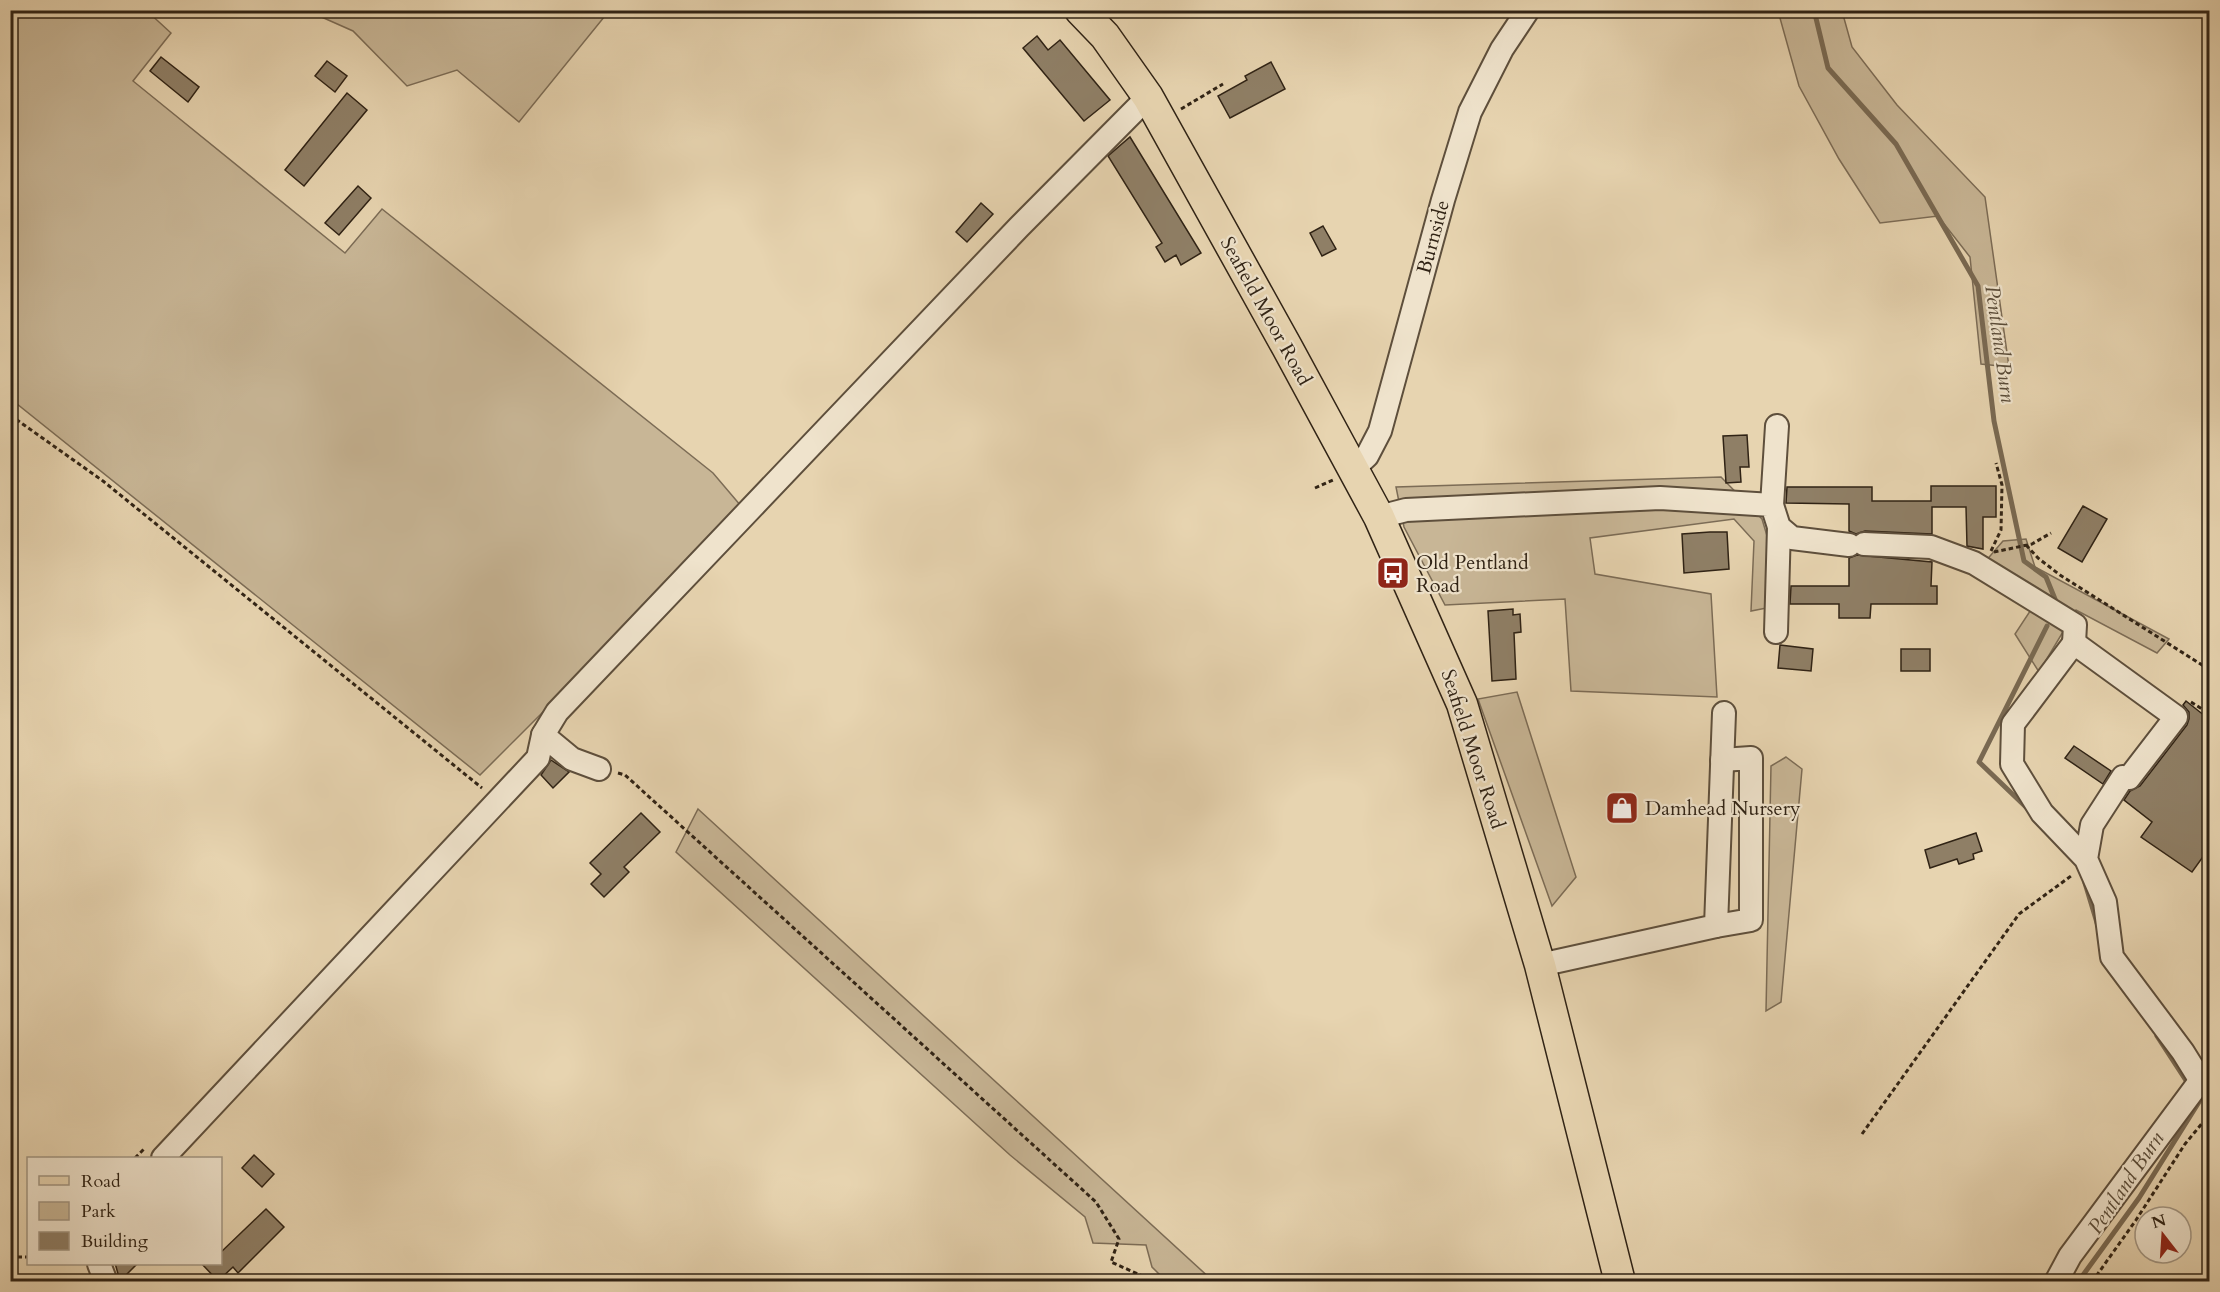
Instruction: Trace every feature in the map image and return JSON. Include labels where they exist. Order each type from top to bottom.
[{"type":"main road","name":"Seafield Moor Road","points":[[1080,10],[1105,36],[1155,109],[1353,468],[1379,517],[1462,704],[1540,965],[1620,1281]]},
{"type":"street","name":"Burnside","points":[[1353,468],[1367,456],[1380,431],[1443,200],[1470,112],[1502,49],[1528,10]]},
{"type":"street","points":[[164,1157],[538,758],[543,735],[557,712],[1011,236],[1155,109]]},
{"type":"street","points":[[1776,632],[1779,527],[1772,505],[1777,426]]},
{"type":"street","points":[[1379,517],[1406,510],[1660,498],[1772,505]]},
{"type":"street","points":[[1779,527],[1792,538],[1857,545],[1931,547],[1982,558],[2074,625],[2074,643],[2013,724],[2013,764],[2042,813],[2086,859],[2105,902],[2112,957],[2183,1052],[2205,1074],[2070,1256],[2056,1281]]},
{"type":"street","points":[[2074,643],[2176,717],[2129,778],[2123,777],[2092,825],[2086,859]]},
{"type":"street","points":[[1716,926],[1724,713]]},
{"type":"street","points":[[543,735],[572,759],[600,769]]},
{"type":"street","points":[[1540,965],[1751,920],[1751,758],[1722,759]]},
{"type":"street","points":[[100,1265],[103,1279],[106,1281]]},
{"type":"path","points":[[1155,109],[1223,84]]},
{"type":"path","points":[[10,416],[103,481],[486,791]]},
{"type":"path","points":[[1982,558],[2001,530],[2002,485],[1996,463]]},
{"type":"path","points":[[2018,546],[2026,545],[2051,532]]},
{"type":"path","points":[[2026,545],[2038,558],[2060,575],[2210,670]]},
{"type":"path","points":[[600,769],[625,775],[1096,1202],[1119,1239],[1111,1262],[1156,1281]]},
{"type":"path","points":[[1862,1134],[2019,914],[2067,881],[2086,859]]},
{"type":"path","points":[[2092,1281],[2136,1220],[2185,1144],[2209,1115],[2205,1074]]},
{"type":"path","points":[[10,1257],[27,1257]]},
{"type":"green space","points":[[609,10],[519,122],[457,70],[407,86],[353,31],[308,11]]},
{"type":"green space","points":[[10,11],[147,11],[171,33],[133,81],[345,253],[382,209],[713,473],[741,506],[480,775],[17,404],[11,403]]},
{"type":"green space","points":[[1778,11],[1842,11],[1852,47],[1897,105],[1985,197],[2009,367],[1981,364],[1970,257],[1938,216],[1880,223],[1839,159],[1799,86]]},
{"type":"green space","points":[[1721,477],[1762,519],[1773,556],[1777,606],[1751,611],[1754,541],[1734,519],[1590,538],[1595,574],[1711,594],[1717,697],[1571,691],[1565,599],[1445,605],[1404,527],[1396,487]]},
{"type":"green space","points":[[2026,539],[2035,567],[2169,639],[2157,653],[2076,610],[2039,672],[2015,634],[2038,599],[1984,563],[2003,541]]},
{"type":"green space","points":[[1517,692],[1576,877],[1552,906],[1478,699]]},
{"type":"green space","points":[[1786,757],[1802,769],[1781,1002],[1766,1011],[1771,766]]},
{"type":"green space","points":[[698,809],[1213,1281],[1166,1281],[1152,1267],[1146,1245],[1093,1243],[1085,1217],[1010,1155],[676,852]]},
{"type":"building","points":[[1037,36],[1048,50],[1060,40],[1110,100],[1084,121],[1023,48]]},
{"type":"building","points":[[161,57],[199,87],[188,102],[150,71]]},
{"type":"building","points":[[327,61],[347,76],[335,92],[315,76]]},
{"type":"building","points":[[1271,62],[1285,89],[1230,118],[1218,96],[1247,80],[1245,76]]},
{"type":"building","points":[[347,93],[367,110],[304,186],[285,170]]},
{"type":"building","points":[[1130,137],[1201,253],[1181,265],[1176,255],[1165,262],[1156,247],[1162,243],[1108,156]]},
{"type":"building","points":[[358,186],[371,198],[339,235],[325,223]]},
{"type":"building","points":[[981,203],[993,214],[967,242],[956,232]]},
{"type":"building","points":[[1323,226],[1336,249],[1322,256],[1310,233]]},
{"type":"building","points":[[1747,435],[1749,467],[1740,467],[1741,482],[1726,483],[1723,436]]},
{"type":"building","points":[[1931,486],[1996,486],[1996,517],[1983,517],[1983,549],[1967,546],[1966,507],[1932,507],[1932,534],[1865,531],[1856,534],[1849,531],[1849,504],[1786,503],[1787,487],[1872,487],[1872,501],[1931,501]]},
{"type":"building","points":[[2083,506],[2107,519],[2082,562],[2058,548]]},
{"type":"building","points":[[1727,532],[1729,569],[1684,573],[1682,534]]},
{"type":"building","points":[[1857,555],[1932,562],[1931,586],[1937,586],[1937,604],[1871,604],[1870,618],[1839,618],[1839,604],[1790,604],[1791,586],[1849,586],[1849,558]]},
{"type":"building","points":[[1513,609],[1513,615],[1520,614],[1521,632],[1514,633],[1516,679],[1492,681],[1488,611]]},
{"type":"building","points":[[1780,645],[1813,649],[1811,671],[1778,668]]},
{"type":"building","points":[[1901,649],[1930,649],[1930,671],[1901,671]]},
{"type":"building","points":[[2186,701],[2210,720],[2210,847],[2192,872],[2141,837],[2152,822],[2124,800],[2130,791],[2140,786],[2187,725],[2189,712],[2183,705]]},
{"type":"building","points":[[2074,746],[2111,771],[2103,784],[2065,758]]},
{"type":"building","points":[[551,760],[569,772],[553,788],[541,775]]},
{"type":"building","points":[[641,813],[660,832],[624,867],[629,872],[604,897],[591,884],[601,874],[590,863]]},
{"type":"building","points":[[1976,833],[1982,851],[1973,854],[1974,859],[1959,864],[1957,859],[1930,868],[1925,850]]},
{"type":"building","points":[[254,1155],[274,1174],[262,1187],[242,1168]]},
{"type":"building","points":[[266,1209],[284,1227],[238,1273],[233,1267],[218,1281],[203,1265],[222,1265],[222,1251]]},
{"type":"building","points":[[116,1265],[136,1265],[120,1281]]},
{"type":"waterway","name":"Pentland Burn","points":[[1814,10],[1828,68],[1896,144],[1978,286],[1994,421],[2024,561],[2046,577],[2057,604]]},
{"type":"waterway","name":"Pentland Burn","points":[[2028,809],[1979,762],[2047,626]]},
{"type":"waterway","name":"Pentland Burn","points":[[2085,883],[2098,926]]},
{"type":"waterway","name":"Pentland Burn","points":[[2157,1036],[2187,1082]]},
{"type":"waterway","name":"Pentland Burn","points":[[2078,1282],[2139,1198],[2199,1102]]},
{"type":"place","name":"Old Pentland Road","points":[[1393,573]]},
{"type":"place","name":"Damhead Nursery","points":[[1622,808]]}]
